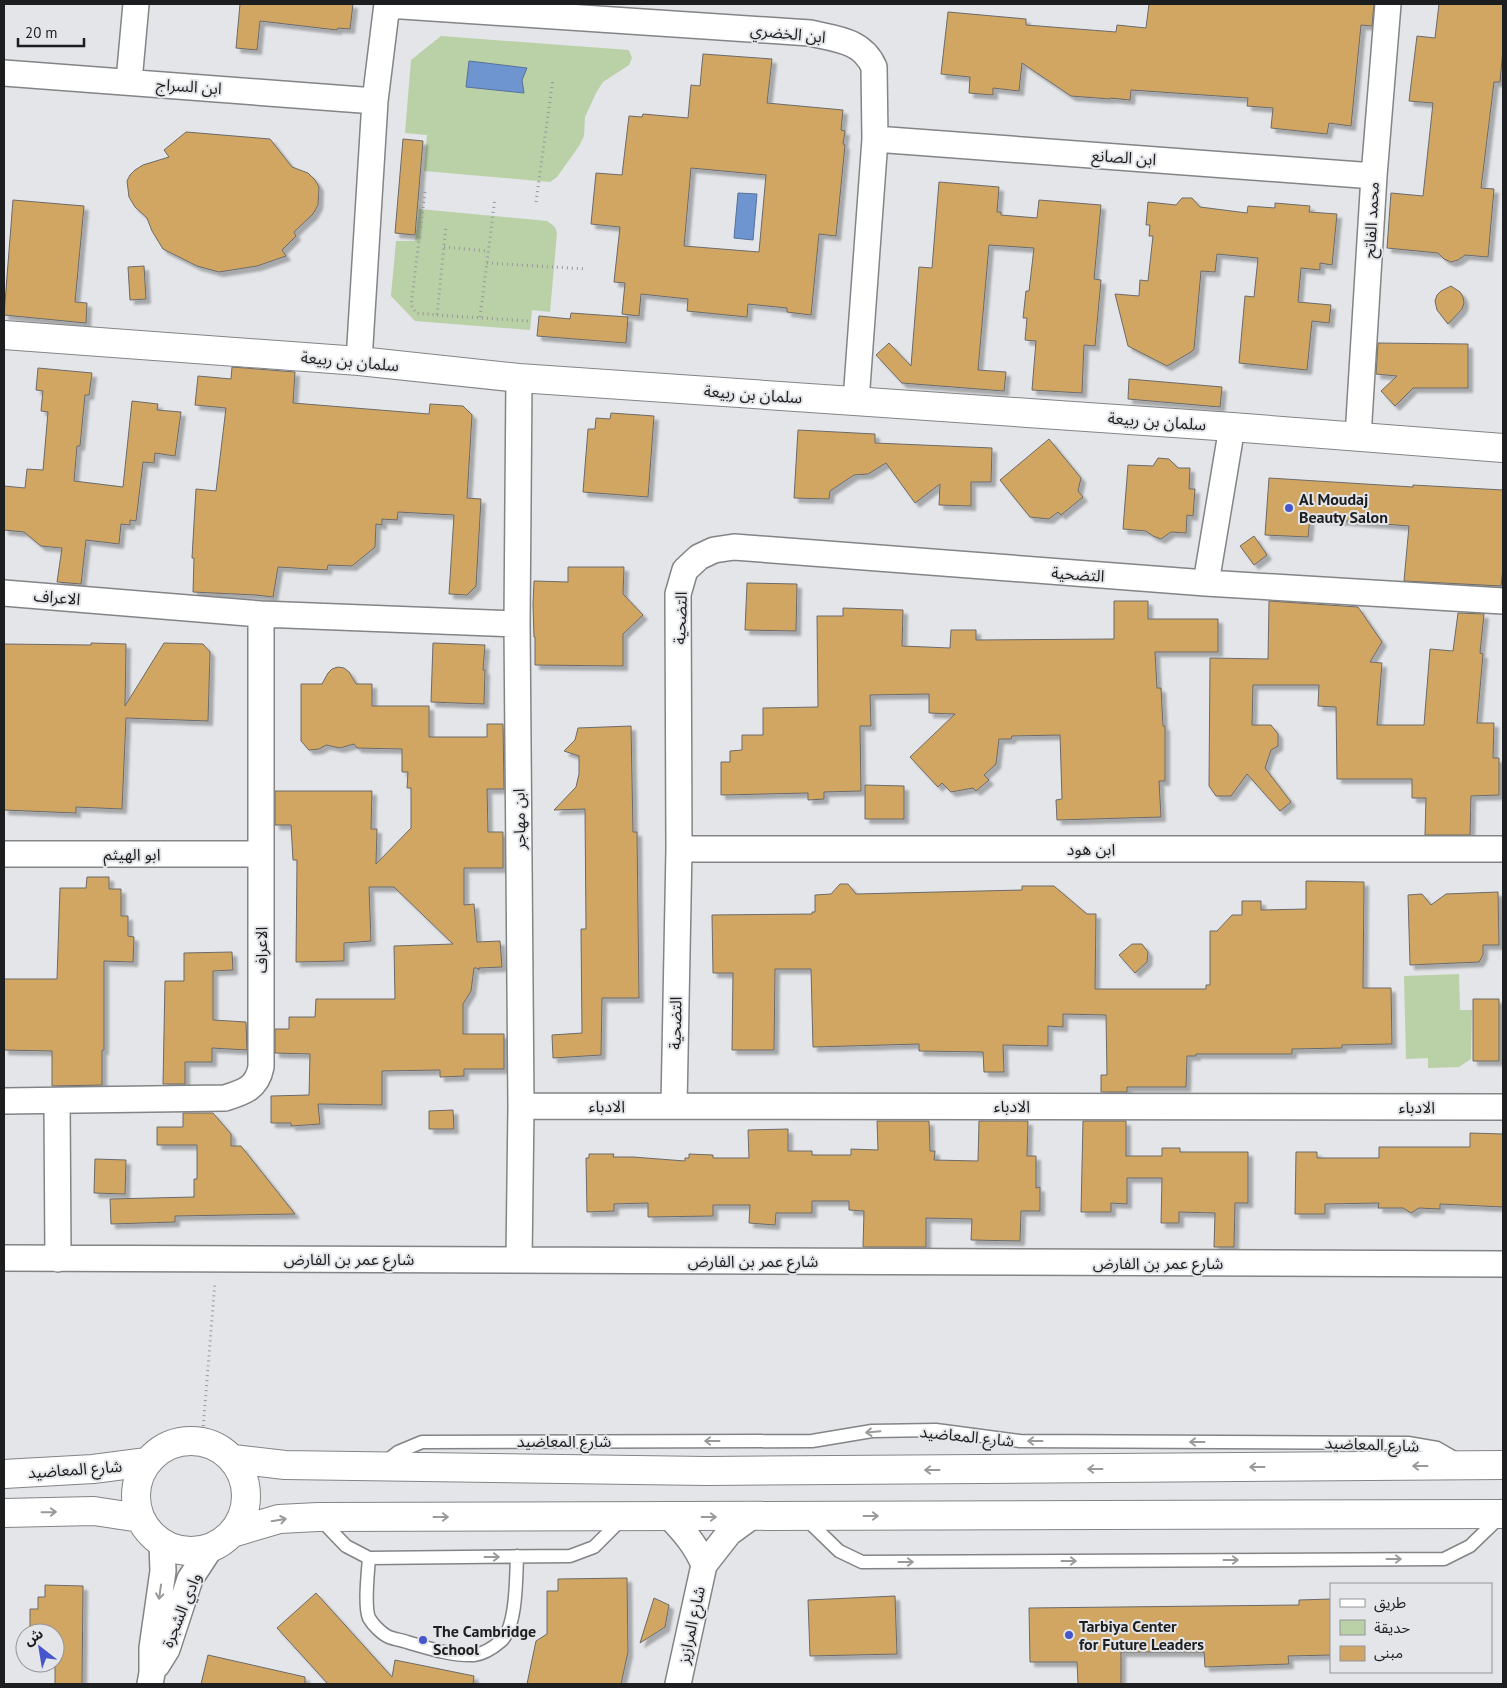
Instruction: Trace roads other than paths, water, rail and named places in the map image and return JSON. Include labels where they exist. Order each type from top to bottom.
[{"type":"street","points":[[129,82],[136,4]]},
{"type":"street","points":[[359,361],[375,100],[387,4]]},
{"type":"street","name":"ابن الخضري","points":[[387,4],[810,33],[842,40],[862,49],[870,58],[874,67],[875,139],[856,401]]},
{"type":"street","name":"محمد الفاتح","points":[[1358,437],[1374,176],[1388,4]]},
{"type":"street","name":"ابن السراج","points":[[4,73],[375,100]]},
{"type":"street","name":"ابن الصانع","points":[[875,139],[1374,176]]},
{"type":"street","name":"سلمان بن ربيعة","points":[[4,335],[359,361],[519,378],[1232,427],[1503,448]]},
{"type":"street","name":"ابن مهاجر","points":[[519,378],[517,624],[522,1106],[519,1260]]},
{"type":"street","points":[[1206,583],[1232,427]]},
{"type":"street","name":"التضحية","points":[[674,1106],[679,849],[678,594],[685,570],[699,557],[714,550],[734,547],[1206,583],[1503,601]]},
{"type":"street","name":"الاعراف","points":[[4,593],[261,614],[517,624]]},
{"type":"street","name":"الاعراف","points":[[4,1102],[225,1098],[248,1090],[260,1075],[261,614]]},
{"type":"street","name":"ابن هود","points":[[679,849],[1503,849]]},
{"type":"street","name":"ابو الهيثم","points":[[4,854],[261,854]]},
{"type":"street","points":[[57,1101],[58,1259]]},
{"type":"street","name":"الادباء","points":[[522,1106],[1503,1107]]},
{"type":"street","name":"شارع عمر بن الفارض","points":[[4,1258],[1503,1264]]},
{"type":"street","points":[[221,1540],[240,1522],[247,1496],[241,1470],[233,1459],[224,1451],[202,1441],[189,1440],[177,1442],[155,1453],[147,1462],[138,1480],[135,1499],[140,1518],[149,1533],[162,1543],[186,1551],[199,1550],[279,1519],[318,1517],[1503,1514]]},
{"type":"street","name":"شارع المعاضيد","points":[[233,1459],[285,1465],[707,1472],[1503,1465]]},
{"type":"street","name":"شارع المعاضيد","points":[[4,1474],[93,1469],[147,1462]]},
{"type":"street","points":[[4,1513],[94,1511],[140,1518]]},
{"type":"street","name":"شارع المرازيز","points":[[670,1517],[690,1538],[698,1550],[704,1565]]},
{"type":"street","name":"شارع المرازيز","points":[[678,1684],[704,1565],[730,1533],[751,1517]]},
{"type":"street","name":"وادي الشجرة","points":[[151,1679],[167,1648],[190,1579],[221,1540]]},
{"type":"street","name":"وادي الشجرة","points":[[151,1679],[152,1648],[163,1571],[162,1543]]},
{"type":"lane","name":"شارع المعاضيد","points":[[380,1467],[398,1452],[422,1442],[812,1441],[872,1431],[936,1430],[1020,1442],[1408,1443],[1437,1448],[1469,1466]]},
{"type":"lane","points":[[804,1517],[839,1551],[862,1562],[872,1562],[1444,1559],[1470,1546],[1503,1514]]},
{"type":"lane","points":[[318,1517],[346,1546],[369,1558],[570,1556],[594,1547],[624,1517]]},
{"type":"lane","points":[[369,1558],[367,1607],[369,1618],[376,1627],[388,1636],[429,1648],[461,1655],[476,1655],[490,1649],[502,1640],[509,1629],[516,1594],[517,1556]]},
{"type":"water","points":[[469,61],[527,68],[522,80],[524,93],[466,87]]},
{"type":"water","points":[[738,193],[757,194],[753,240],[734,238]]},
{"type":"place","name":"Al Moudaj Beauty Salon","points":[[1289,508]]},
{"type":"place","name":"Tarbiya Center for Future Leaders","points":[[1069,1635]]},
{"type":"place","name":"The Cambridge School","points":[[423,1640]]}]
